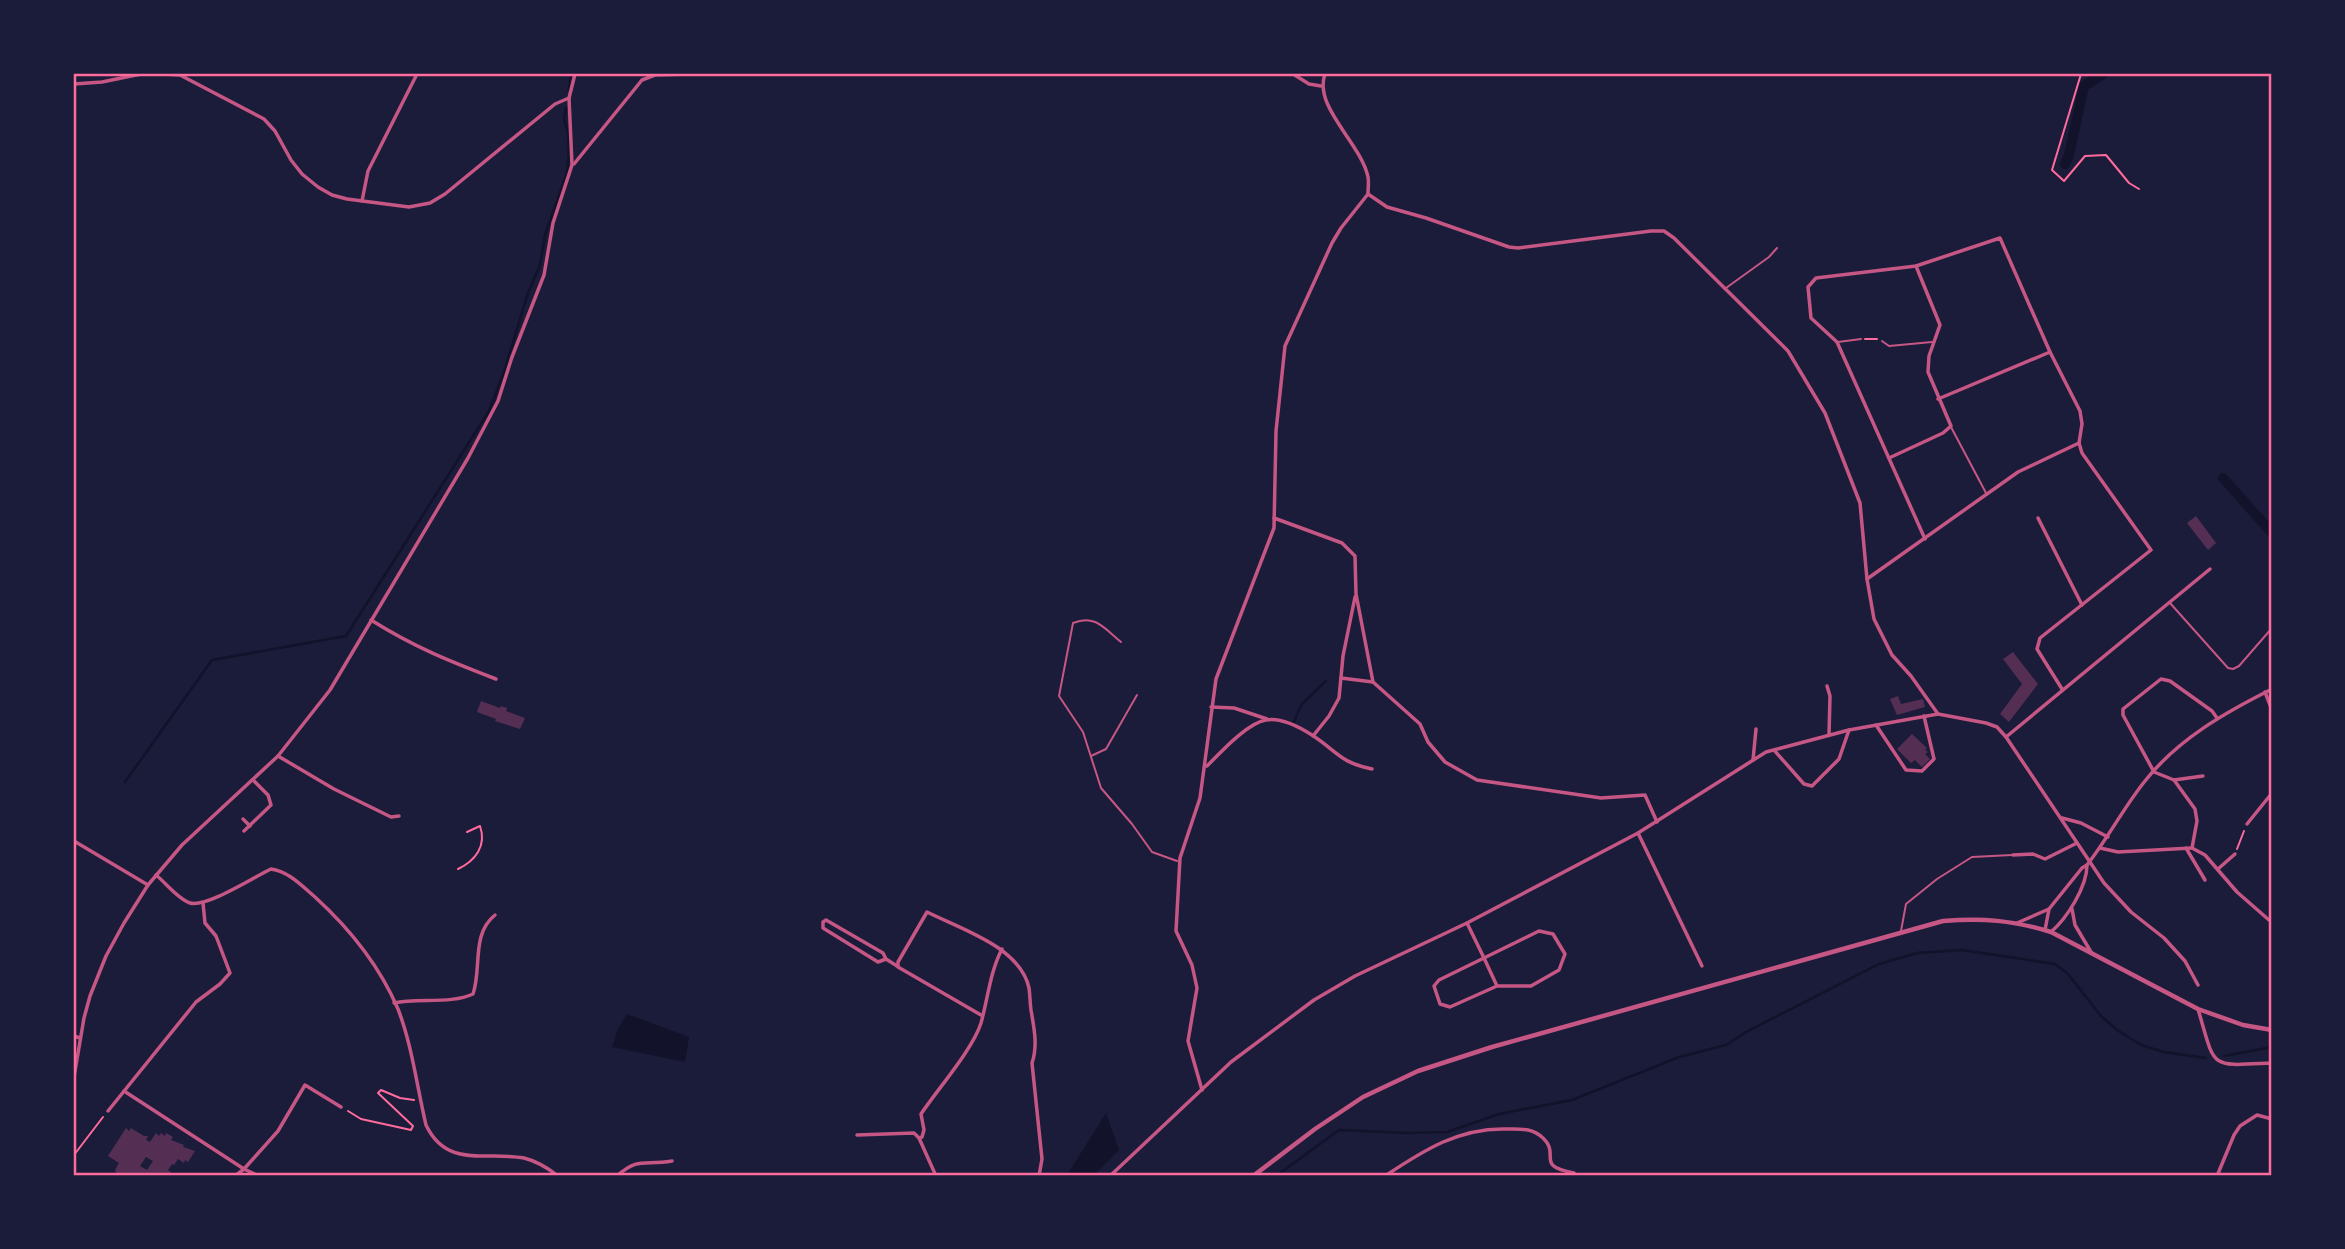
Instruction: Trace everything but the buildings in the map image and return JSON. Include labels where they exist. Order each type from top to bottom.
[{"type":"street","points":[[74,84],[102,82],[141,74]]},
{"type":"street","points":[[164,74],[180,75],[264,119],[275,131],[291,160],[317,187],[332,195],[409,207],[430,203],[462,182],[555,104],[569,98]]},
{"type":"street","points":[[362,201],[368,171],[417,74]]},
{"type":"street","points":[[74,1077],[84,1018],[102,965],[124,923],[148,885],[182,845],[278,756],[330,690],[468,458],[498,401],[544,275],[553,223],[572,165],[569,98],[575,74]]},
{"type":"street","points":[[572,165],[642,80],[655,75],[686,74]]},
{"type":"street","points":[[1293,74],[1309,84],[1321,86]]},
{"type":"street","points":[[1202,1090],[1188,1041],[1197,988],[1192,965],[1176,931],[1180,862],[1199,798],[1216,679],[1274,528],[1276,431],[1285,346],[1332,243],[1368,194],[1368,177],[1360,157],[1324,98],[1321,86],[1325,74]]},
{"type":"street","points":[[1368,194],[1387,207],[1509,247],[1664,231],[1674,238],[1788,351],[1825,413],[1860,503],[1867,579],[1874,619],[1886,645],[1938,714]]},
{"type":"street","points":[[1925,539],[1837,342],[1811,318],[1808,287],[1816,278],[1916,266],[2000,238],[2050,352],[2080,411],[2082,424],[2079,443],[2082,453],[2151,550],[2039,638],[2037,649],[2062,689]]},
{"type":"street","points":[[1889,458],[1943,433],[1951,426],[1928,372],[1929,356],[1940,325],[1916,266]]},
{"type":"street","points":[[1938,399],[2050,352]]},
{"type":"street","points":[[1867,579],[2018,472],[2079,443]]},
{"type":"street","points":[[1274,518],[1342,543],[1355,556],[1356,594],[1373,682]]},
{"type":"street","points":[[2038,518],[2082,605]]},
{"type":"street","points":[[2006,737],[2210,569]]},
{"type":"street","points":[[1313,736],[1339,698],[1343,656],[1356,594]]},
{"type":"street","points":[[371,620],[436,657],[496,679]]},
{"type":"street","points":[[1341,678],[1373,682],[1420,724],[1428,742],[1445,762],[1477,780],[1601,798],[1645,795],[1657,822]]},
{"type":"street","points":[[2203,776],[2174,780],[2154,772],[2123,715],[2123,709],[2161,679],[2170,681],[2212,710],[2217,718]]},
{"type":"street","points":[[1827,686],[1830,696],[1829,735]]},
{"type":"street","points":[[2017,923],[2049,909],[2089,863],[2147,779],[2180,746],[2217,718],[2272,689]]},
{"type":"street","points":[[2264,692],[2272,710]]},
{"type":"street","points":[[1212,707],[1234,708],[1289,723],[1313,736],[1335,755],[1353,765],[1372,769]]},
{"type":"street","points":[[1110,1175],[1231,1062],[1314,1000],[1354,976],[1467,923],[1638,833],[1753,760],[1774,750],[1849,730],[1924,716],[1938,714],[1997,727],[2089,863],[2131,912],[2164,938],[2185,961],[2198,985]]},
{"type":"street","points":[[1876,725],[1906,770],[1922,771],[1934,760],[1924,716]]},
{"type":"street","points":[[1205,767],[1238,737],[1267,719]]},
{"type":"street","points":[[1753,760],[1756,729]]},
{"type":"street","points":[[1774,750],[1804,784],[1812,786],[1839,759],[1849,730]]},
{"type":"street","points":[[278,756],[334,789],[391,817],[399,816]]},
{"type":"street","points":[[244,831],[271,806],[268,795],[253,780]]},
{"type":"street","points":[[2174,780],[2195,809],[2197,821],[2192,848]]},
{"type":"street","points":[[2247,824],[2272,793]]},
{"type":"street","points":[[2059,817],[2081,823],[2108,837]]},
{"type":"street","points":[[243,820],[250,826]]},
{"type":"street","points":[[1638,833],[1702,966]]},
{"type":"street","points":[[74,841],[148,885]]},
{"type":"street","points":[[2013,855],[2033,854],[2045,859],[2077,843]]},
{"type":"street","points":[[2100,848],[2130,852],[2192,848],[2205,855],[2237,892],[2269,919]]},
{"type":"street","points":[[2186,848],[2205,880]]},
{"type":"street","points":[[2218,869],[2235,854]]},
{"type":"street","points":[[2048,931],[2063,922],[2087,873],[2089,863]]},
{"type":"street","points":[[156,875],[191,903],[203,903],[271,869],[278,870],[304,888],[357,942],[394,1003],[407,1039],[426,1125],[431,1136],[452,1152],[464,1156],[522,1158],[558,1175]]},
{"type":"street","points":[[108,1111],[195,1002],[230,973],[216,936],[205,923],[203,903]]},
{"type":"street","points":[[2072,907],[2075,925],[2092,954]]},
{"type":"street","points":[[2048,931],[2049,909]]},
{"type":"street","points":[[898,967],[898,962],[927,912],[1002,949],[1018,965],[1029,988],[1036,1051],[1032,1063],[1042,1159],[1039,1175]]},
{"type":"street","points":[[394,1003],[415,999],[464,998],[473,994],[477,983],[480,938],[485,922],[495,915]]},
{"type":"street","points":[[1253,1175],[1363,1097],[1418,1071],[1492,1046],[1942,921],[1982,918],[2048,931],[2198,1009],[2244,1025],[2272,1030]]},
{"type":"street","points":[[886,959],[878,962],[822,928],[823,922],[827,920],[883,953],[886,959],[898,967],[981,1015]]},
{"type":"street","points":[[1467,923],[1497,986]]},
{"type":"street","points":[[1539,931],[1553,934],[1564,954],[1559,970],[1531,986],[1497,986],[1450,1007],[1440,1004],[1434,986],[1439,980],[1539,931]]},
{"type":"street","points":[[919,1138],[924,1130],[920,1114],[967,1048],[981,1023],[981,1015],[1002,949]]},
{"type":"street","points":[[2198,1009],[2211,1054],[2218,1063],[2272,1063]]},
{"type":"street","points":[[74,1036],[80,1038]]},
{"type":"street","points":[[235,1175],[244,1169],[278,1131],[305,1085],[341,1107]]},
{"type":"street","points":[[124,1091],[244,1169],[259,1175]]},
{"type":"street","points":[[2217,1175],[2240,1126],[2257,1115],[2272,1119]]},
{"type":"street","points":[[1385,1175],[1450,1138],[1488,1128],[1530,1129],[1548,1145],[1553,1166],[1557,1170],[1574,1173]]},
{"type":"street","points":[[857,1135],[914,1133],[919,1138],[936,1175]]},
{"type":"street","points":[[617,1175],[629,1164],[638,1162],[653,1165],[672,1161]]},
{"type":"lane","points":[[1725,288],[1769,257],[1777,248]]},
{"type":"lane","points":[[1837,342],[1861,339]]},
{"type":"lane","points":[[1882,341],[1889,346],[1936,342]]},
{"type":"lane","points":[[1951,426],[1987,494]]},
{"type":"lane","points":[[2169,603],[2228,668],[2239,666],[2272,628]]},
{"type":"lane","points":[[1121,642],[1096,621],[1084,618],[1073,623],[1059,696],[1083,732],[1101,788],[1152,852],[1180,862]]},
{"type":"lane","points":[[1090,756],[1106,749],[1137,695]]},
{"type":"lane","points":[[1900,933],[1906,904],[1937,879],[1972,857],[2013,855]]},
{"type":"path","points":[[2081,74],[2052,170],[2064,181],[2085,156],[2106,155],[2129,183],[2139,189]]},
{"type":"path","points":[[1861,339],[1882,341]]},
{"type":"path","points":[[2235,854],[2247,824]]},
{"type":"path","points":[[458,869],[474,859],[481,845],[480,826],[467,832]]},
{"type":"path","points":[[341,1107],[360,1119],[411,1130],[413,1126],[378,1093],[381,1090],[414,1101]]},
{"type":"path","points":[[74,1155],[108,1111]]},
{"type":"shaded area","points":[[627,1014],[689,1037],[685,1062],[612,1047]]},
{"type":"shaded area","points":[[1106,1113],[1119,1150],[1094,1175],[1067,1175]]},
{"type":"waterway","points":[[569,90],[571,74]]},
{"type":"waterway","points":[[2065,164],[2084,86],[2103,74]]},
{"type":"waterway","points":[[125,782],[212,660],[346,636],[489,411],[540,265],[545,235],[567,173],[569,151],[564,119],[566,108]]},
{"type":"waterway","points":[[2223,478],[2272,533]]},
{"type":"waterway","points":[[1293,724],[1301,705],[1326,681]]},
{"type":"waterway","points":[[1276,1176],[1339,1130],[1447,1132],[1499,1114],[1572,1100],[1679,1057],[1726,1045],[1746,1032],[1879,964],[1917,953],[1962,950],[2055,964],[2068,974],[2101,1016],[2141,1045],[2164,1052],[2206,1058]]},
{"type":"waterway","points":[[2224,1056],[2272,1047]]}]
